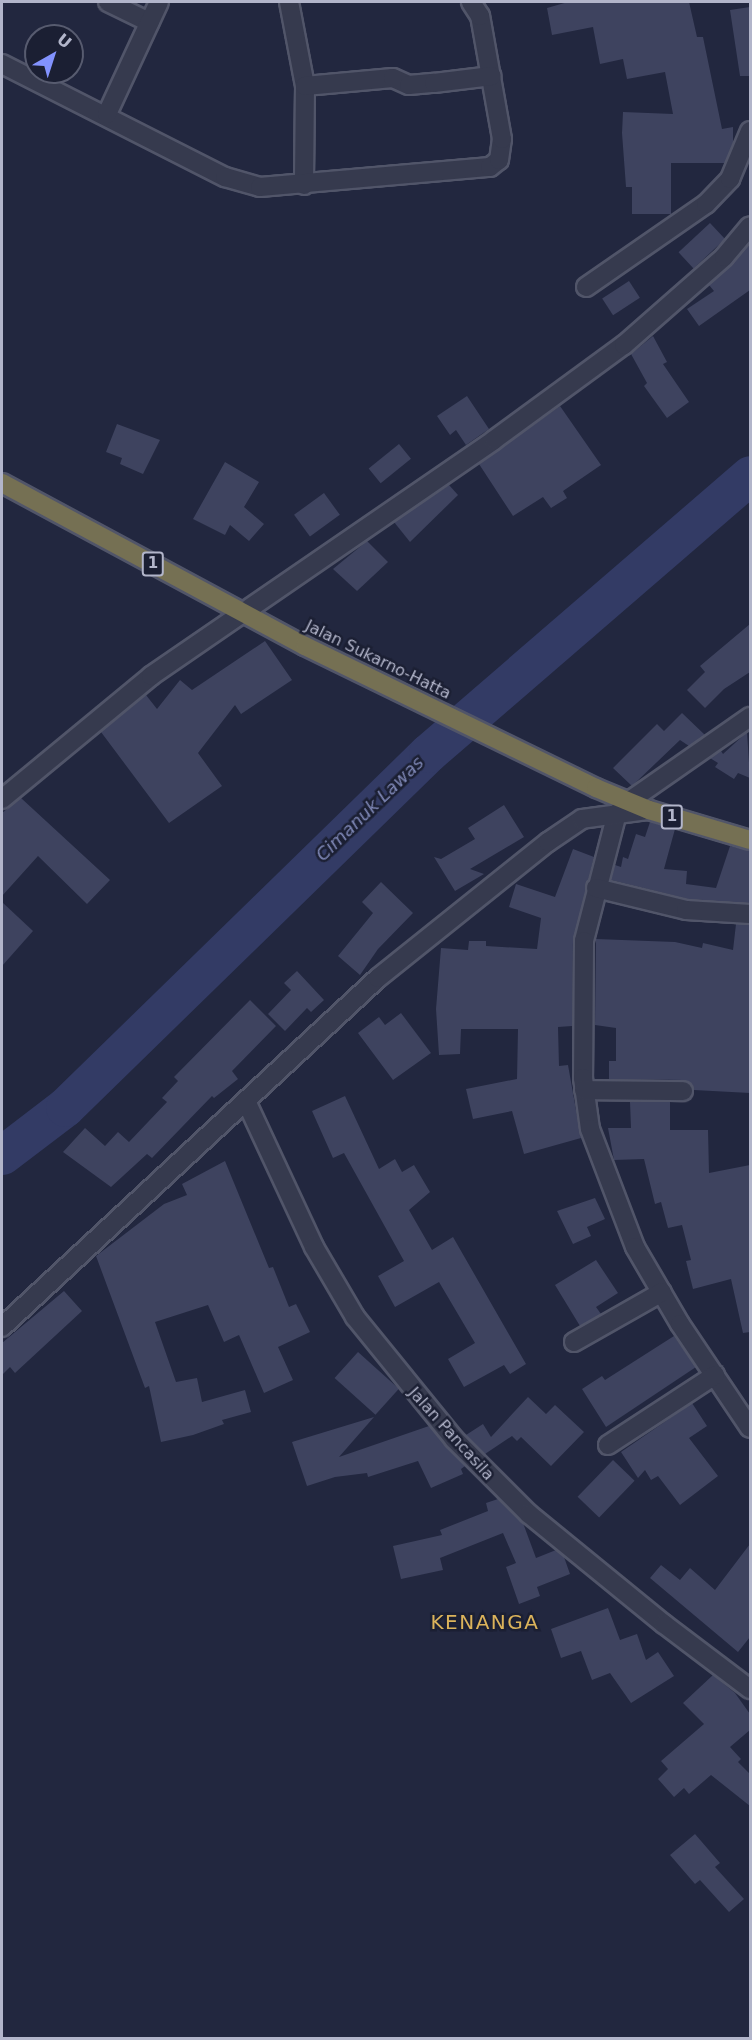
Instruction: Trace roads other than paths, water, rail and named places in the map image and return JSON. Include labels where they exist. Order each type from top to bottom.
[{"type":"highway","name":"Jalan Sukarno-Hatta","points":[[2,483],[305,646],[596,788],[623,807],[650,810],[750,840]]},
{"type":"street","points":[[108,2],[149,22]]},
{"type":"street","points":[[107,114],[159,2]]},
{"type":"street","points":[[290,2],[305,86],[304,185]]},
{"type":"street","points":[[2,64],[107,114],[225,177],[260,188],[490,167],[499,160],[502,152],[492,76],[480,16],[471,2]]},
{"type":"street","points":[[305,86],[393,78],[409,85],[492,76]]},
{"type":"street","points":[[586,287],[706,204],[730,179],[750,131]]},
{"type":"street","points":[[2,799],[151,676],[494,440],[624,345],[724,257],[750,226]]},
{"type":"street","points":[[2,1327],[378,978],[568,826],[582,819],[623,807],[750,717]]},
{"type":"street","points":[[623,807],[596,888],[584,941],[581,1011],[584,1090],[599,1160],[635,1247],[750,1428]]},
{"type":"street","points":[[596,888],[686,910],[750,914]]},
{"type":"street","points":[[584,1090],[683,1091]]},
{"type":"street","name":"Jalan Pancasila","points":[[246,1101],[314,1247],[356,1317],[447,1431],[529,1514],[664,1624],[750,1689]]},
{"type":"street","points":[[574,1342],[662,1292]]},
{"type":"street","points":[[608,1445],[715,1375]]},
{"type":"waterway","name":"Cimanuk Lawas","points":[[2,1155],[65,1107],[428,753],[750,475]]},
{"type":"district","name":"KENANGA","points":[[485,1622]]}]
